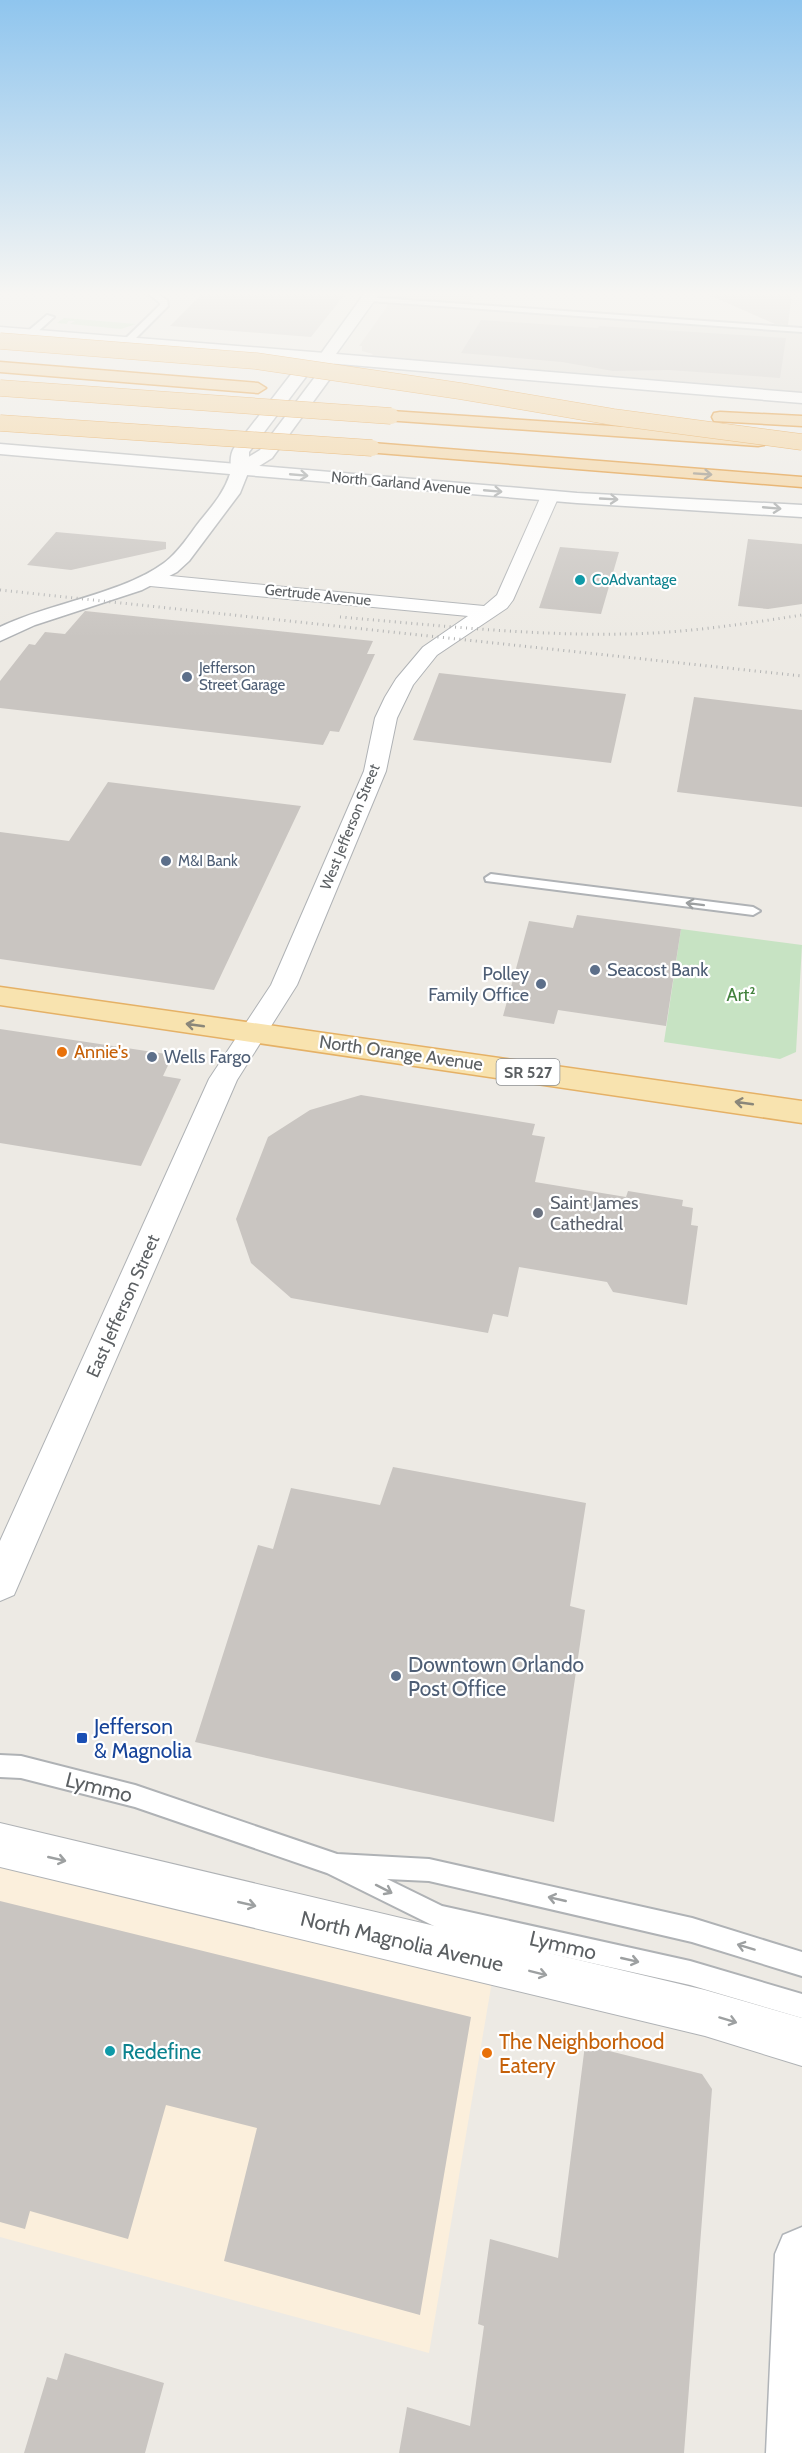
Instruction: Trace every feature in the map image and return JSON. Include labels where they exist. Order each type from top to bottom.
[{"type":"highway","points":[[120,408],[802,443]]},
{"type":"highway","points":[[227,408],[756,457]]},
{"type":"highway","points":[[562,408],[802,443]]},
{"type":"highway","points":[[567,408],[802,422]]},
{"type":"highway","points":[[0,423],[372,448],[802,482]]},
{"type":"main road","name":"North Orange Avenue","points":[[0,996],[802,1112]]},
{"type":"street","points":[[0,635],[28,621],[150,580],[170,568],[182,557],[234,489],[240,470],[266,454],[300,408]]},
{"type":"street","name":"North Garland Avenue","points":[[0,449],[550,496],[802,511]]},
{"type":"street","name":"West Jefferson Street","points":[[253,1032],[284,985],[375,771],[387,718],[403,683],[430,651],[493,608],[509,591],[550,496]]},
{"type":"street","name":"Gertrude Avenue","points":[[150,580],[493,608]]},
{"type":"street","name":"East Jefferson Street","points":[[0,1583],[223,1079],[253,1032]]},
{"type":"street","name":"North Magnolia Avenue","points":[[0,1845],[705,2013],[802,2043]]},
{"type":"street","points":[[795,2453],[802,2254]]},
{"type":"lane","points":[[491,878],[753,911]]},
{"type":"lane","name":"Lymmo","points":[[0,1766],[21,1767],[135,1796],[332,1863],[440,1917],[690,1973],[802,2006]]},
{"type":"lane","name":"Lymmo","points":[[332,1863],[429,1870],[692,1930],[802,1964]]},
{"type":"shaded area","points":[[0,1828],[499,1940],[429,2353],[0,2237]]},
{"type":"green space","name":"Art²","points":[[681,929],[802,945],[796,1052],[780,1059],[664,1042]]},
{"type":"building","points":[[56,532],[166,542],[166,549],[71,570],[27,565]]},
{"type":"building","points":[[748,539],[802,544],[802,604],[768,609],[738,606]]},
{"type":"building","name":"CoAdvantage","points":[[560,547],[619,552],[601,614],[539,608]]},
{"type":"building","name":"Jefferson Street Garage","points":[[85,611],[373,641],[367,654],[375,654],[339,732],[330,731],[323,745],[0,708],[0,681],[29,644],[35,645],[45,632],[65,634]]},
{"type":"building","points":[[439,673],[626,694],[611,763],[413,740]]},
{"type":"building","points":[[694,697],[802,710],[802,807],[677,792]]},
{"type":"building","name":"M&I Bank","points":[[108,782],[301,806],[214,990],[0,959],[0,832],[69,841]]},
{"type":"building","name":"Seacost Bank","points":[[577,915],[681,929],[666,1026],[558,1010],[554,1024],[503,1016],[529,921],[573,928]]},
{"type":"building","points":[[0,1029],[173,1055],[163,1076],[181,1079],[141,1166],[0,1143]]},
{"type":"building","name":"Saint James Cathedral","points":[[361,1095],[535,1124],[532,1135],[545,1137],[535,1182],[626,1197],[628,1191],[683,1200],[682,1206],[693,1208],[691,1225],[698,1226],[687,1305],[613,1292],[607,1282],[519,1267],[508,1317],[493,1314],[488,1333],[291,1298],[251,1263],[236,1219],[268,1137],[310,1110]]},
{"type":"building","name":"Downtown Orlando Post Office","points":[[393,1467],[586,1503],[570,1606],[585,1610],[554,1822],[195,1742],[258,1545],[273,1549],[291,1488],[380,1505]]},
{"type":"building","points":[[0,1901],[471,2017],[420,2315],[224,2261],[257,2128],[166,2105],[128,2239],[30,2211],[25,2229],[0,2222]]},
{"type":"building","points":[[585,2045],[702,2074],[712,2089],[684,2453],[399,2453],[407,2407],[470,2426],[484,2326],[478,2324],[490,2239],[558,2258]]},
{"type":"building","points":[[65,2353],[164,2383],[145,2453],[24,2453],[47,2377],[57,2380]]},
{"type":"railway","points":[[0,590],[802,676]]},
{"type":"railway","points":[[340,617],[483,629],[590,634],[692,630],[802,615]]},
{"type":"place","name":"CoAdvantage","points":[[580,580]]},
{"type":"place","name":"Jefferson Street Garage","points":[[187,677]]},
{"type":"place","name":"M&I Bank","points":[[166,861]]},
{"type":"place","name":"Seacost Bank","points":[[595,970]]},
{"type":"place","name":"Polley Family Office","points":[[541,984]]},
{"type":"place","name":"Annie's","points":[[62,1052]]},
{"type":"place","name":"Wells Fargo","points":[[152,1057]]},
{"type":"place","name":"Saint James Cathedral","points":[[538,1213]]},
{"type":"place","name":"Downtown Orlando Post Office","points":[[396,1676]]},
{"type":"place","name":"Jefferson & Magnolia","points":[[82,1738]]},
{"type":"place","name":"Redefine","points":[[110,2051]]},
{"type":"place","name":"The Neighborhood Eatery","points":[[487,2053]]}]
